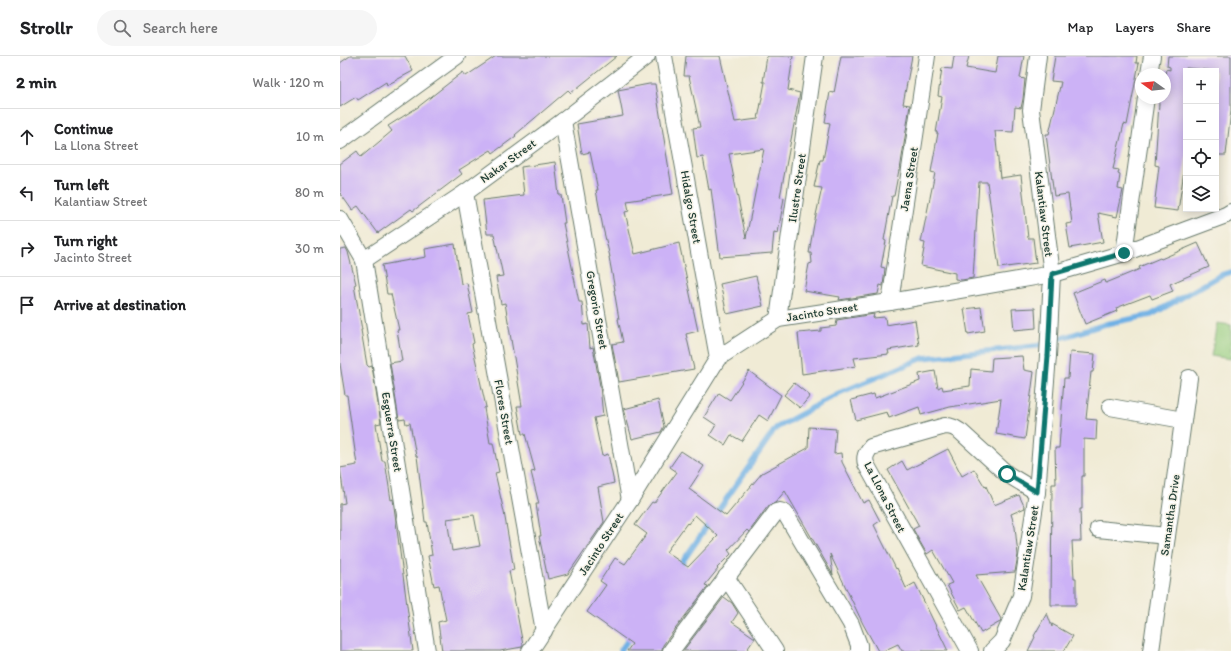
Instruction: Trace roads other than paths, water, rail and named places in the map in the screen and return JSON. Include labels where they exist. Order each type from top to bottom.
[{"type":"street","points":[[340,141],[458,56]]},
{"type":"street","name":"Nakar Street","points":[[364,260],[465,193],[648,56]]},
{"type":"street","name":"Hidalgo Street","points":[[664,56],[718,358]]},
{"type":"street","name":"Ilustre Street","points":[[778,319],[815,56]]},
{"type":"street","name":"Jaena Street","points":[[890,302],[927,56]]},
{"type":"street","name":"Kalantiaw Street","points":[[992,651],[1002,641],[1021,596],[1037,492],[1048,356],[1052,274],[1031,110],[1038,56]]},
{"type":"street","points":[[1150,68],[1152,56]]},
{"type":"street","points":[[1124,253],[1145,104]]},
{"type":"street","name":"Gregorio Street","points":[[563,121],[630,500]]},
{"type":"street","name":"Flores Street","points":[[465,193],[544,631]]},
{"type":"street","name":"Jacinto Street","points":[[530,651],[630,500],[718,358],[778,319],[890,302],[1052,274],[1124,253],[1228,213]]},
{"type":"street","name":"Esguerra Street","points":[[340,219],[364,260],[427,651]]},
{"type":"street","name":"Samantha Drive","points":[[1151,651],[1189,378]]},
{"type":"street","points":[[1110,407],[1183,420]]},
{"type":"street","name":"La Llona Street","points":[[970,651],[864,458],[871,447],[945,426],[950,426],[961,432],[1007,474],[1037,492]]},
{"type":"street","points":[[671,651],[776,512],[780,511],[785,513],[852,624],[859,645],[859,651]]},
{"type":"street","points":[[1098,529],[1167,536]]},
{"type":"street","points":[[726,577],[768,647]]},
{"type":"waterway","points":[[678,568],[776,428],[839,393],[923,358],[1036,346],[1106,324],[1151,315],[1221,275],[1231,272]]},
{"type":"waterway","points":[[620,651],[631,636]]}]
